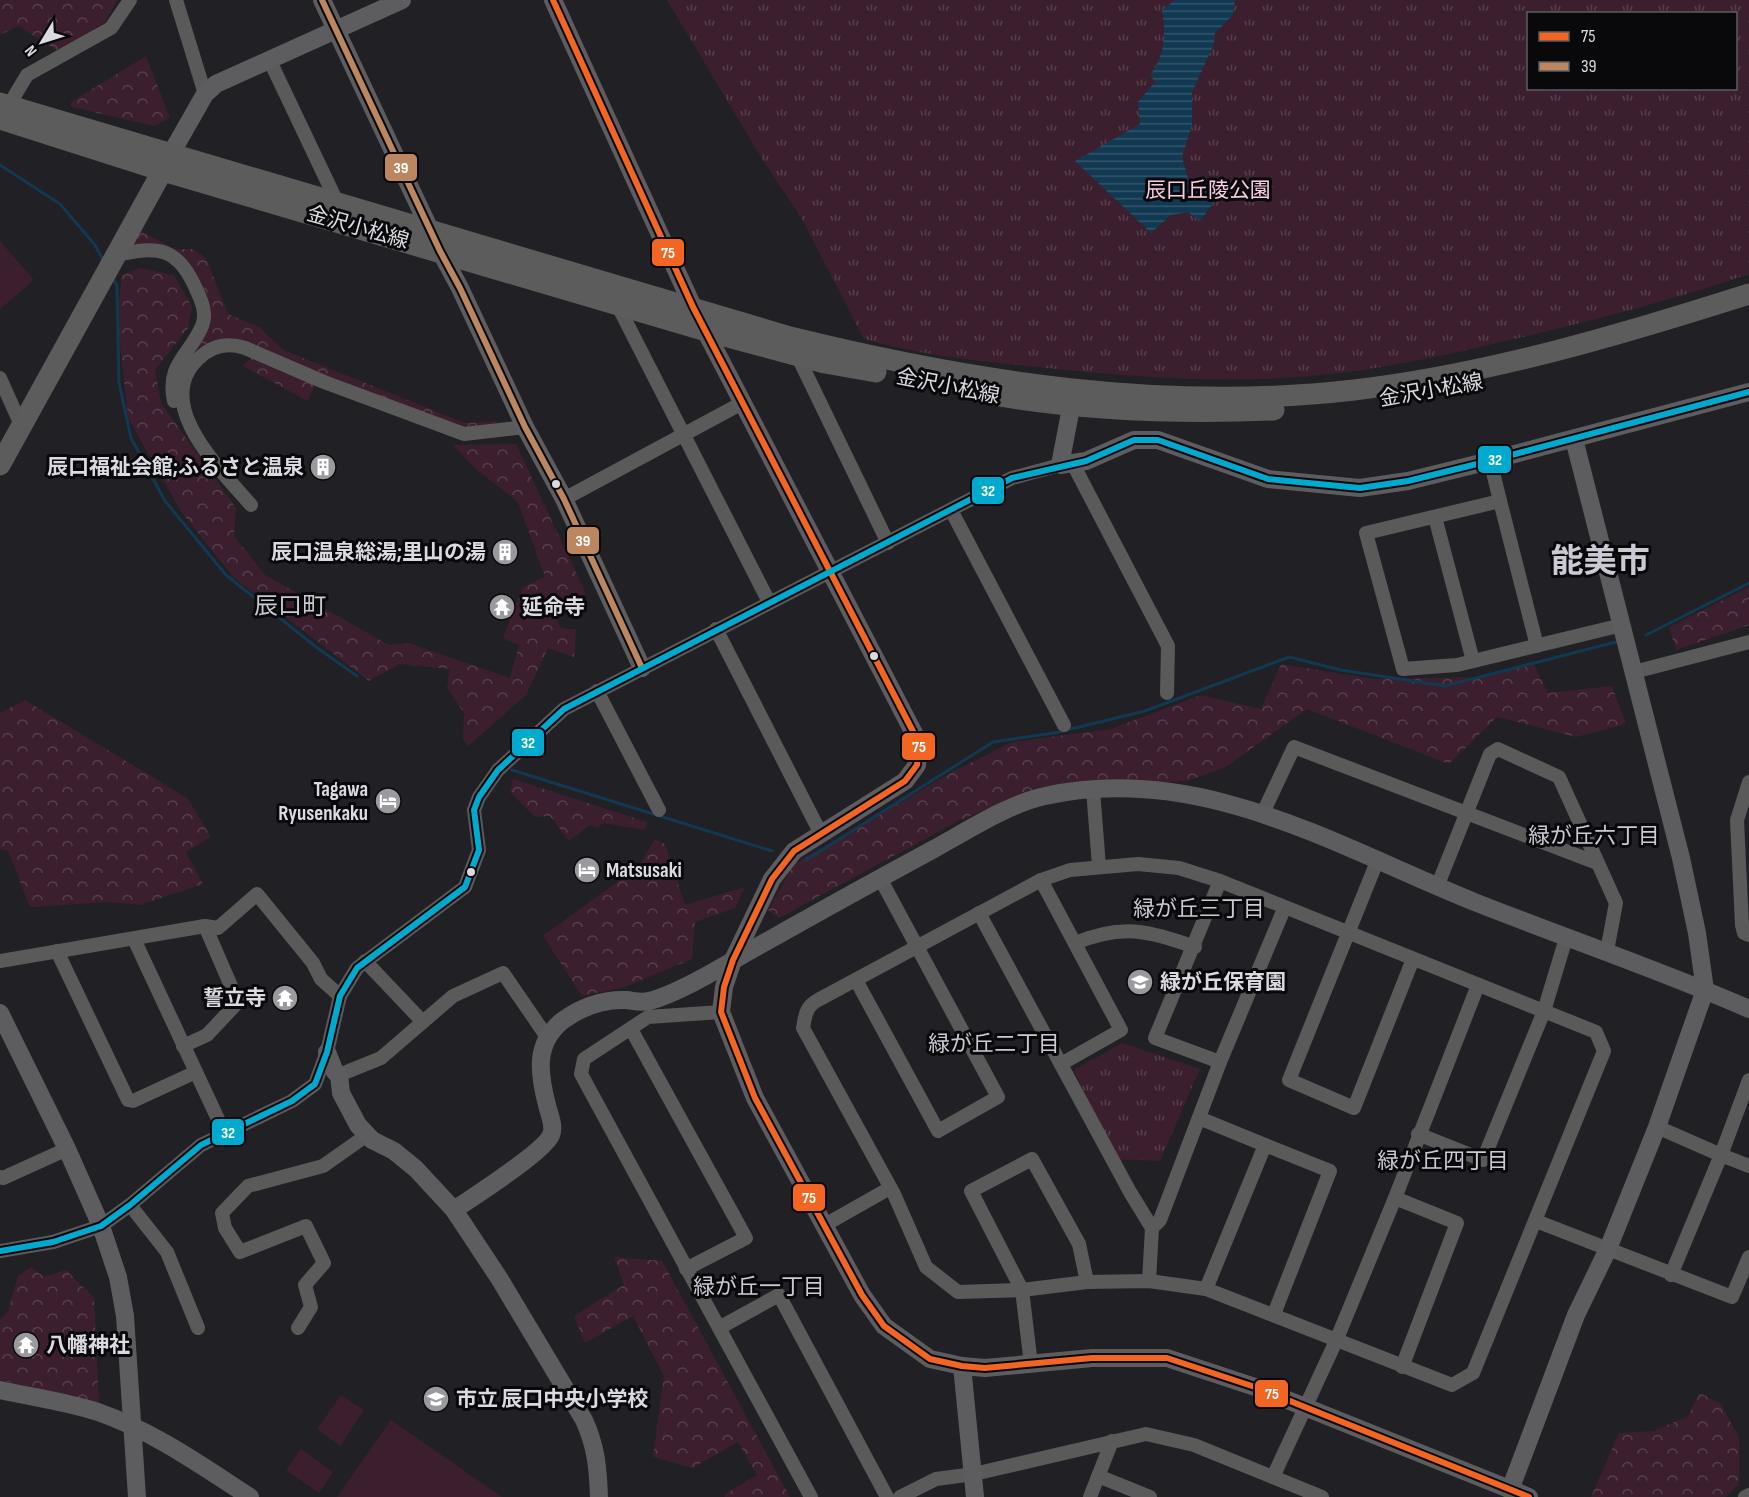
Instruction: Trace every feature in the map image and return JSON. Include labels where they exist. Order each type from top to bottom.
[{"type":"main road","name":"金沢小松線","points":[[2,114],[168,162],[440,251],[706,331],[796,355],[1024,400],[1111,393],[1231,396],[1353,390],[1488,367],[1564,349],[1749,294]]},
{"type":"main road","name":"金沢小松線","points":[[168,162],[337,202],[693,307],[726,319],[853,353],[1073,397],[1186,413],[1288,409],[1424,393],[1562,364],[1749,309]]},
{"type":"main road","points":[[0,465],[168,162]]},
{"type":"street","points":[[2,114],[27,75],[111,28],[130,0]]},
{"type":"street","points":[[176,0],[204,94]]},
{"type":"street","points":[[322,0],[525,427],[564,499],[642,668]]},
{"type":"street","points":[[168,162],[204,94],[216,84],[402,0]]},
{"type":"street","points":[[554,0],[693,307],[919,743],[916,765],[905,781],[794,851],[772,879],[734,960],[724,987],[721,1012],[755,1098],[862,1295],[884,1326],[930,1359],[985,1368],[1092,1358],[1167,1358],[1255,1387],[1508,1493],[1529,1497]]},
{"type":"street","points":[[270,61],[337,202]]},
{"type":"street","points":[[111,263],[147,249],[160,251],[183,264],[193,281],[205,312],[202,326],[179,360],[172,382],[175,404],[222,471],[251,505]]},
{"type":"street","points":[[617,304],[769,602]]},
{"type":"street","points":[[184,415],[181,390],[196,361],[207,351],[232,344],[324,382],[464,434],[525,427]]},
{"type":"street","points":[[796,355],[888,543]]},
{"type":"street","points":[[0,378],[21,425]]},
{"type":"street","points":[[0,1251],[53,1242],[100,1226],[130,1205],[201,1145],[292,1101],[315,1084],[327,1052],[340,996],[357,968],[465,887],[479,850],[474,810],[479,797],[498,770],[564,709],[1012,478],[1066,465],[1134,440],[1158,440],[1268,479],[1360,488],[1408,481],[1749,392]]},
{"type":"street","points":[[1073,397],[1066,465],[1168,646],[1167,693]]},
{"type":"street","points":[[564,499],[744,402]]},
{"type":"street","points":[[1508,1493],[1576,1315],[1608,1249],[1657,1127],[1705,990],[1697,933],[1681,858],[1574,439]]},
{"type":"street","points":[[1490,460],[1537,646]]},
{"type":"street","points":[[1500,501],[1366,533],[1403,669],[1473,661],[1622,625]]},
{"type":"street","points":[[951,510],[1064,725]]},
{"type":"street","points":[[1436,517],[1473,661]]},
{"type":"street","points":[[716,629],[821,834]]},
{"type":"street","points":[[1634,672],[1749,642]]},
{"type":"street","points":[[597,691],[659,810]]},
{"type":"street","points":[[1262,815],[1294,747],[1597,863]]},
{"type":"street","points":[[1437,887],[1490,754],[1498,749],[1559,777],[1616,903],[1607,951]]},
{"type":"street","points":[[1749,782],[1745,807],[1737,820],[1744,873],[1742,925],[1744,933],[1749,935]]},
{"type":"street","points":[[454,1210],[535,1152],[551,1137],[552,1124],[541,1077],[540,1054],[547,1037],[569,1016],[590,1006],[622,1000],[645,1002],[734,960],[981,823],[1042,797],[1093,790],[1142,788],[1196,794],[1262,815],[1378,859],[1437,887],[1566,938],[1607,951],[1749,1009]]},
{"type":"street","points":[[1093,790],[1099,866]]},
{"type":"street","points":[[1378,859],[1289,1080],[1354,1108],[1413,959]]},
{"type":"street","points":[[1138,864],[1179,868],[1220,881],[1284,909],[1596,1032],[1604,1051],[1473,1373],[1452,1385],[1206,1289],[1149,1281],[1087,1282],[1022,1290],[958,1292],[926,1267],[890,1188],[804,1028],[805,1014],[812,1003],[1041,880],[1070,870],[1099,866],[1138,864]]},
{"type":"street","points":[[856,980],[938,1131],[998,1097],[880,878]]},
{"type":"street","points":[[1041,880],[1121,1030],[1061,1064]]},
{"type":"street","points":[[1220,881],[1195,947],[1155,1038],[1220,1062]]},
{"type":"street","points":[[0,961],[205,927],[218,928],[257,894],[308,956],[321,979],[340,996]]},
{"type":"street","points":[[1152,1228],[1160,1220],[1220,1062],[1284,909]]},
{"type":"street","points":[[979,913],[1152,1228],[1149,1281]]},
{"type":"street","points":[[183,1046],[207,1035],[238,1002],[205,927]]},
{"type":"street","points":[[1075,943],[1101,932],[1146,931],[1195,947]]},
{"type":"street","points":[[1418,1134],[1483,1160],[1544,1011],[1566,938]]},
{"type":"street","points":[[134,939],[224,1132]]},
{"type":"street","points":[[57,951],[128,1100],[133,1101],[196,1072]]},
{"type":"street","points":[[365,961],[423,1022]]},
{"type":"street","points":[[339,1075],[381,1058],[453,996],[503,973],[547,1037]]},
{"type":"street","points":[[1274,1477],[1304,1406],[1336,1341],[1395,1198],[1418,1134],[1478,985]]},
{"type":"street","points":[[721,1012],[648,1017],[584,1059],[581,1074],[811,1497]]},
{"type":"street","points":[[0,1013],[67,1149],[100,1226],[118,1277],[125,1316],[137,1497]]},
{"type":"street","points":[[631,1029],[746,1238],[686,1269]]},
{"type":"street","points":[[327,1052],[335,1072],[339,1075],[341,1093],[348,1110],[368,1136],[416,1169],[454,1210],[499,1278],[584,1420],[596,1453],[599,1497]]},
{"type":"street","points":[[1671,1275],[1748,1087]]},
{"type":"street","points":[[1199,1118],[1330,1171],[1274,1314]]},
{"type":"street","points":[[1657,1127],[1749,1166]]},
{"type":"street","points":[[298,1328],[311,1307],[305,1285],[324,1263],[306,1226],[240,1252],[225,1228],[222,1213],[248,1186],[322,1166],[368,1136]]},
{"type":"street","points":[[1206,1289],[1265,1145]]},
{"type":"street","points":[[0,1177],[3,1178],[67,1149]]},
{"type":"street","points":[[1031,1364],[1022,1290],[971,1191],[1032,1159],[1079,1244],[1087,1282]]},
{"type":"street","points":[[823,1226],[890,1188]]},
{"type":"street","points":[[1395,1198],[1457,1223],[1402,1367]]},
{"type":"street","points":[[130,1205],[167,1252],[198,1328]]},
{"type":"street","points":[[1536,1221],[1731,1297],[1749,1257]]},
{"type":"street","points":[[718,1328],[779,1295],[887,1497]]},
{"type":"street","points":[[962,1366],[975,1497]]},
{"type":"street","points":[[0,1390],[98,1412],[183,1453],[250,1497]]},
{"type":"street","points":[[900,1497],[936,1479],[974,1474],[1146,1434],[1194,1445],[1322,1497]]},
{"type":"street","points":[[1090,1497],[1112,1441]]},
{"type":"street","points":[[1098,1476],[1150,1497]]},
{"type":"green space","points":[[0,0],[117,0],[105,22],[58,51],[18,26],[0,35]]},
{"type":"green space","name":"辰口丘陵公園","points":[[667,0],[1749,0],[1749,274],[1611,315],[1446,355],[1364,370],[1309,376],[1211,379],[1145,377],[1024,366],[910,350],[864,339],[801,217],[762,159]]},
{"type":"green space","points":[[146,56],[170,118],[154,126],[72,107],[71,102]]},
{"type":"green space","points":[[135,228],[175,249],[193,249],[206,258],[228,314],[259,327],[283,350],[465,423],[499,421],[491,426],[459,427],[271,358],[258,349],[236,341],[216,342],[180,356],[207,325],[181,258],[122,245]]},
{"type":"green space","points":[[0,241],[34,280],[0,309]]},
{"type":"green space","points":[[140,268],[174,275],[192,307],[188,328],[155,370],[161,403],[236,508],[234,536],[265,575],[389,645],[408,643],[510,678],[519,645],[503,638],[523,587],[545,577],[518,502],[476,469],[453,445],[516,444],[586,594],[552,609],[561,628],[576,630],[574,657],[548,648],[526,695],[468,746],[463,739],[464,713],[447,688],[450,669],[399,664],[369,681],[234,578],[182,513],[128,418],[117,317],[122,275]]},
{"type":"green space","points":[[251,358],[316,383],[308,401],[243,366]]},
{"type":"green space","points":[[1749,587],[1749,625],[1676,650],[1669,627]]},
{"type":"green space","points":[[1281,664],[1374,679],[1475,677],[1534,665],[1548,693],[1612,686],[1626,724],[1576,737],[1497,717],[1449,764],[1307,709],[1224,768],[1187,781],[1040,787],[958,821],[779,918],[768,910],[794,864],[954,771],[1012,742],[1111,729],[1201,695],[1261,709]]},
{"type":"green space","points":[[25,700],[187,798],[211,837],[186,852],[203,884],[140,905],[109,902],[30,907],[8,851],[0,849],[0,713]]},
{"type":"green space","points":[[513,779],[647,822],[645,830],[603,823],[598,828],[590,825],[569,841],[550,816],[535,817],[510,792]]},
{"type":"green space","points":[[655,839],[665,844],[685,905],[745,887],[735,908],[695,922],[692,959],[625,987],[582,996],[543,936],[639,866]]},
{"type":"green space","points":[[1122,1043],[1200,1069],[1160,1161],[1115,1159],[1074,1070]]},
{"type":"green space","points":[[614,1257],[662,1261],[790,1497],[725,1497],[725,1494],[757,1475],[738,1442],[692,1468],[653,1457],[664,1376],[633,1316],[585,1343],[574,1316],[624,1285]]},
{"type":"green space","points":[[31,1267],[44,1277],[66,1270],[94,1298],[99,1404],[0,1380],[0,1320],[8,1311],[18,1276]]},
{"type":"green space","points":[[1700,1393],[1721,1404],[1739,1438],[1739,1484],[1726,1497],[1591,1497],[1619,1433],[1654,1431],[1688,1416]]},
{"type":"green space","points":[[341,1395],[364,1410],[340,1446],[317,1429]]},
{"type":"green space","points":[[391,1420],[502,1497],[337,1497]]},
{"type":"green space","points":[[301,1449],[333,1472],[319,1493],[286,1470]]},
{"type":"water","points":[[1175,0],[1235,0],[1233,15],[1215,33],[1214,44],[1192,92],[1192,125],[1182,157],[1189,181],[1205,185],[1217,198],[1200,221],[1188,212],[1171,215],[1151,233],[1075,161],[1140,124],[1138,102],[1155,82],[1150,75],[1159,60],[1163,44],[1162,10]]},
{"type":"waterway","points":[[0,165],[60,204],[95,245],[103,260]]},
{"type":"waterway","points":[[113,278],[117,286],[119,383],[131,438],[165,501],[226,575],[316,647],[357,676]]},
{"type":"waterway","points":[[1646,635],[1749,583]]},
{"type":"waterway","points":[[806,860],[993,742],[1054,733],[1145,711],[1289,657],[1341,670],[1445,686],[1616,642]]},
{"type":"waterway","points":[[512,770],[772,851]]},
{"type":"transit line","name":"39","points":[[322,0],[525,427],[564,499],[642,668]]},
{"type":"transit line","name":"75","points":[[553,0],[693,307],[919,743],[917,765],[905,781],[794,851],[772,879],[733,960],[724,987],[721,1012],[755,1098],[862,1295],[884,1326],[930,1359],[985,1368],[1092,1358],[1167,1358],[1255,1387],[1529,1497]]},
{"type":"transit line","name":"32","points":[[0,1251],[53,1242],[101,1226],[130,1205],[201,1145],[292,1101],[315,1084],[327,1052],[340,996],[357,968],[465,887],[479,850],[474,810],[479,797],[498,770],[564,709],[1012,478],[1086,461],[1134,440],[1158,440],[1268,479],[1360,488],[1408,481],[1477,464],[1749,392]]},
{"type":"place","name":"辰口福祉会館;ふるさと温泉","points":[[323,467]]},
{"type":"place","name":"辰口温泉総湯;里山の湯","points":[[505,552]]},
{"type":"place","name":"延命寺","points":[[502,607]]},
{"type":"place","name":"Tagawa Ryusenkaku","points":[[388,801]]},
{"type":"place","name":"Matsusaki","points":[[587,870]]},
{"type":"place","name":"緑が丘保育園","points":[[1140,982]]},
{"type":"place","name":"誓立寺","points":[[285,998]]},
{"type":"place","name":"八幡神社","points":[[26,1345]]},
{"type":"place","name":"市立 辰口中央小学校","points":[[436,1399]]},
{"type":"district","name":"能美市","points":[[1600,560]]},
{"type":"district","name":"辰口町","points":[[290,606]]},
{"type":"district","name":"緑が丘六丁目","points":[[1594,835]]},
{"type":"district","name":"緑が丘三丁目","points":[[1199,908]]},
{"type":"district","name":"緑が丘二丁目","points":[[994,1043]]},
{"type":"district","name":"緑が丘四丁目","points":[[1443,1160]]},
{"type":"district","name":"緑が丘一丁目","points":[[759,1286]]}]
